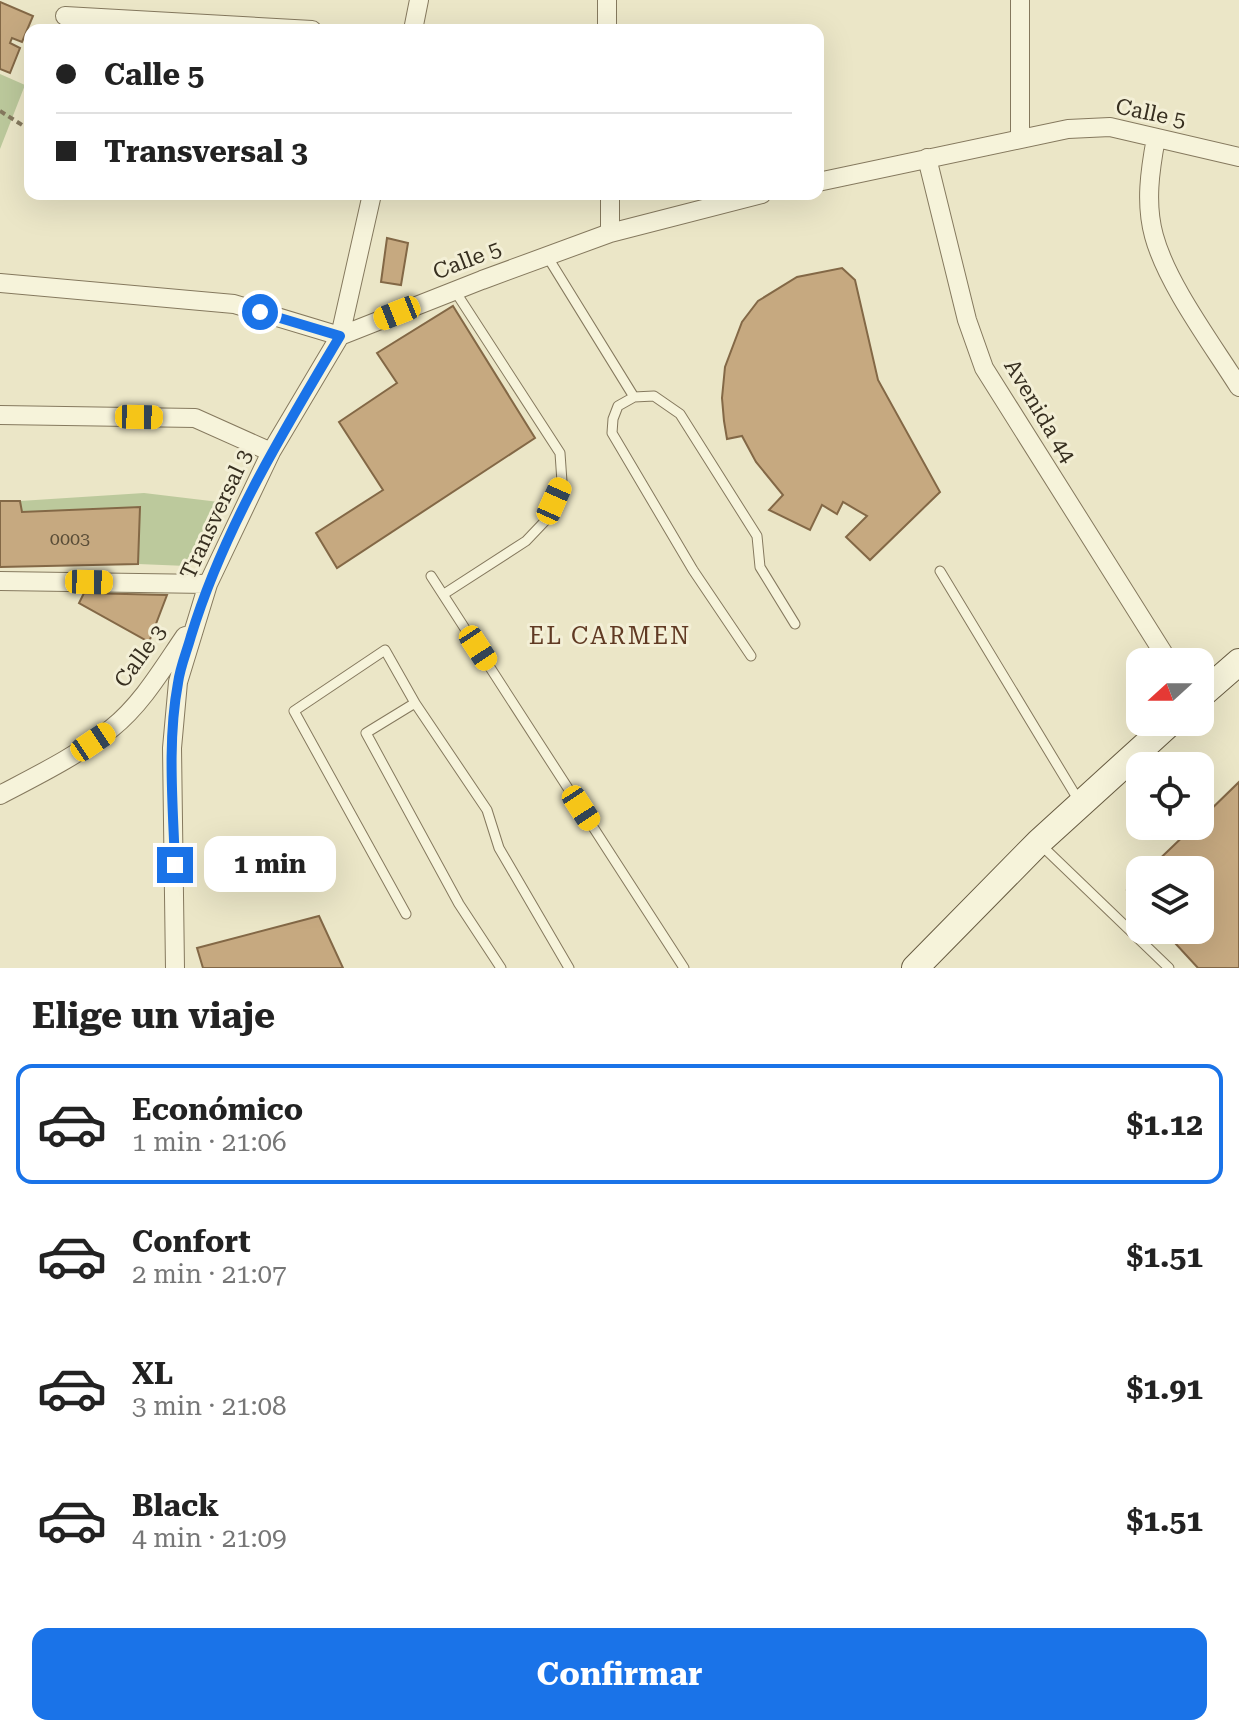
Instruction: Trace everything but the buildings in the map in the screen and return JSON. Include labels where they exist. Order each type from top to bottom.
[{"type":"main road","points":[[1214,684],[1239,662]]},
{"type":"main road","points":[[920,966],[1039,842],[1155,736]]},
{"type":"street","points":[[414,24],[419,0]]},
{"type":"street","points":[[607,0],[607,24]]},
{"type":"street","points":[[1020,0],[1020,137]]},
{"type":"street","points":[[65,16],[206,24]]},
{"type":"street","name":"Calle 5","points":[[824,181],[1068,129],[1110,127],[1239,157]]},
{"type":"street","points":[[1156,138],[1149,176],[1153,234],[1164,265],[1239,387]]},
{"type":"street","name":"Avenida 44","points":[[927,158],[967,320],[984,368],[1160,648]]},
{"type":"street","name":"Transversal 3","points":[[175,968],[172,748],[178,682],[208,584],[271,452],[340,336],[371,200]]},
{"type":"street","points":[[610,200],[610,233]]},
{"type":"street","name":"Calle 5","points":[[340,336],[610,233],[739,200]]},
{"type":"street","points":[[0,283],[234,304],[340,336]]},
{"type":"street","points":[[0,415],[195,418],[271,452]]},
{"type":"street","points":[[0,581],[208,584]]},
{"type":"street","name":"Calle 3","points":[[0,795],[112,729],[152,684],[196,621]]},
{"type":"lane","points":[[547,256],[634,397]]},
{"type":"lane","points":[[444,594],[526,541],[546,520],[562,482],[560,453],[455,291]]},
{"type":"lane","points":[[751,656],[700,582],[612,433],[618,406],[634,397],[654,396],[680,414],[757,536],[760,567],[795,624]]},
{"type":"lane","points":[[940,571],[1080,804]]},
{"type":"lane","points":[[431,576],[684,968]]},
{"type":"lane","points":[[406,914],[294,711],[385,650],[415,703],[487,810],[499,848],[570,968]]},
{"type":"lane","points":[[415,703],[366,733],[459,904],[501,968]]},
{"type":"lane","points":[[1039,842],[1169,968]]},
{"type":"path","points":[[0,111],[24,126]]},
{"type":"green space","points":[[0,74],[24,85],[24,88],[0,149]]},
{"type":"green space","points":[[144,493],[219,502],[187,566],[138,564],[140,507],[22,512],[20,501]]},
{"type":"district","name":"EL CARMEN","points":[[610,636]]},
{"type":"route","points":[[175,865],[174,714],[178,682],[196,621],[208,584],[271,452],[340,336],[260,312]]}]
